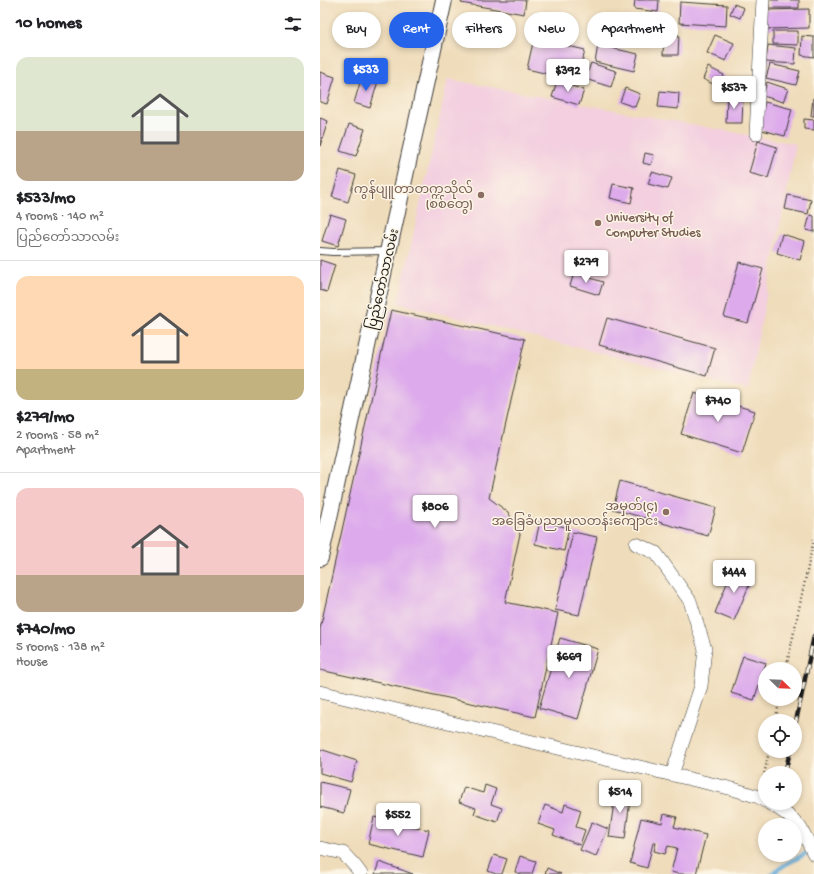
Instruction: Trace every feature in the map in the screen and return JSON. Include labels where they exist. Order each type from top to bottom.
[{"type":"street","name":"ပြည်တော်သာလမ်း","points":[[320,558],[444,0]]},
{"type":"street","points":[[756,134],[762,0]]},
{"type":"street","points":[[636,544],[656,553],[690,601],[705,649],[701,686],[672,775]]},
{"type":"street","points":[[320,692],[733,789],[758,798]]},
{"type":"street","points":[[781,810],[799,826],[814,854]]},
{"type":"street","points":[[320,848],[343,853],[361,874]]},
{"type":"lane","points":[[320,251],[388,251]]},
{"type":"path","points":[[788,662],[814,539]]},
{"type":"shaded area","name":"University of Computer Studies","points":[[448,79],[796,144],[748,390],[398,303]]},
{"type":"building","points":[[462,0],[526,0],[524,14],[461,3]]},
{"type":"building","points":[[635,0],[659,0],[658,12],[634,9]]},
{"type":"building","points":[[769,0],[799,0],[799,8],[769,8]]},
{"type":"building","points":[[680,2],[727,5],[726,26],[679,23]]},
{"type":"building","points":[[734,4],[744,8],[740,18],[730,14]]},
{"type":"building","points":[[809,9],[809,28],[764,29],[764,10]]},
{"type":"building","points":[[773,31],[798,31],[798,45],[773,44]]},
{"type":"building","points":[[679,35],[678,55],[663,55],[663,48],[678,48]]},
{"type":"building","points":[[715,35],[734,43],[726,61],[707,53]]},
{"type":"building","points":[[802,36],[814,37],[814,57],[801,55]]},
{"type":"building","points":[[768,45],[796,48],[795,64],[766,62]]},
{"type":"building","points":[[532,48],[576,48],[585,50],[578,81],[527,69]]},
{"type":"building","points":[[597,48],[611,48],[638,54],[634,71],[595,62]]},
{"type":"building","points":[[591,63],[616,71],[611,87],[585,79]]},
{"type":"building","points":[[770,64],[800,71],[796,85],[766,78]]},
{"type":"building","points":[[708,67],[724,75],[719,87],[703,79]]},
{"type":"building","points":[[320,72],[335,77],[327,104],[320,102]]},
{"type":"building","points":[[362,76],[378,81],[370,108],[354,103]]},
{"type":"building","points":[[557,81],[584,90],[579,105],[552,97]]},
{"type":"building","points":[[767,82],[788,89],[783,102],[763,96]]},
{"type":"building","points":[[625,88],[640,94],[635,107],[620,102]]},
{"type":"building","points":[[660,91],[679,93],[678,109],[658,107]]},
{"type":"building","points":[[727,97],[743,97],[742,123],[726,123]]},
{"type":"building","points":[[813,98],[814,116],[811,116]]},
{"type":"building","points":[[765,102],[792,109],[785,136],[758,129]]},
{"type":"building","points":[[320,118],[328,121],[320,146]]},
{"type":"building","points":[[804,119],[814,120],[814,130],[804,129]]},
{"type":"building","points":[[349,124],[365,129],[356,156],[340,151]]},
{"type":"building","points":[[758,141],[777,147],[768,178],[749,173]]},
{"type":"building","points":[[645,153],[654,155],[651,165],[643,163]]},
{"type":"building","points":[[340,170],[356,175],[348,202],[332,197]]},
{"type":"building","points":[[652,172],[672,178],[668,189],[648,184]]},
{"type":"building","points":[[613,184],[634,188],[631,203],[610,198]]},
{"type":"building","points":[[788,195],[811,200],[808,214],[785,209]]},
{"type":"building","points":[[330,214],[346,219],[338,246],[322,241]]},
{"type":"building","points":[[810,215],[814,216],[814,232],[806,230]]},
{"type":"building","points":[[782,234],[805,241],[800,260],[777,253]]},
{"type":"building","points":[[320,260],[335,265],[327,292],[320,290]]},
{"type":"building","points":[[739,262],[763,269],[748,323],[724,317]]},
{"type":"building","points":[[574,273],[603,282],[599,295],[570,286]]},
{"type":"building","points":[[391,310],[525,339],[489,498],[508,512],[520,534],[505,602],[558,613],[535,717],[320,670],[320,629]]},
{"type":"building","points":[[607,318],[715,348],[707,376],[599,345]]},
{"type":"building","points":[[694,393],[755,411],[742,453],[681,434]]},
{"type":"building","points":[[620,481],[716,508],[708,536],[613,509]]},
{"type":"building","points":[[540,521],[569,528],[564,551],[535,544]]},
{"type":"building","points":[[573,532],[597,537],[579,615],[555,610]]},
{"type":"building","points":[[733,568],[753,576],[734,621],[715,613]]},
{"type":"building","points":[[560,638],[598,649],[578,719],[539,708]]},
{"type":"building","points":[[743,656],[763,662],[758,662],[758,688],[754,700],[731,693]]},
{"type":"building","points":[[320,749],[357,761],[351,782],[320,773]]},
{"type":"building","points":[[320,782],[350,789],[344,813],[320,807]]},
{"type":"building","points":[[485,785],[496,789],[491,804],[502,808],[497,822],[474,814],[476,808],[459,802],[464,787],[483,793]]},
{"type":"building","points":[[616,789],[631,792],[625,839],[609,837]]},
{"type":"building","points":[[565,804],[581,810],[576,827],[585,830],[580,845],[553,835],[555,830],[538,824],[545,805],[563,812]]},
{"type":"building","points":[[664,814],[677,817],[674,827],[706,835],[696,874],[679,874],[671,872],[677,848],[668,846],[665,854],[654,851],[656,843],[653,843],[647,868],[630,863],[641,818],[662,823]]},
{"type":"building","points":[[374,817],[429,830],[423,857],[368,844]]},
{"type":"building","points":[[592,822],[608,829],[596,856],[580,850]]},
{"type":"building","points":[[494,855],[507,859],[502,874],[496,874],[488,871]]},
{"type":"building","points":[[520,856],[536,861],[532,874],[521,874],[515,872]]},
{"type":"building","points":[[379,862],[413,874],[375,874]]},
{"type":"building","points":[[547,868],[561,874],[545,874]]},
{"type":"waterway","points":[[772,874],[786,864],[811,851]]},
{"type":"railway","points":[[798,714],[814,636]]},
{"type":"railway","points":[[787,766],[788,758]]},
{"type":"place","name":"ကွန်ပျူတာတက္ကသိုလ် (စစ်တွေ)","points":[[481,195]]},
{"type":"place","name":"University of Computer Studies","points":[[598,223]]},
{"type":"place","name":"အမှတ်(၄) အခြေခံပညာမူလတန်းကျောင်း","points":[[666,512]]}]
